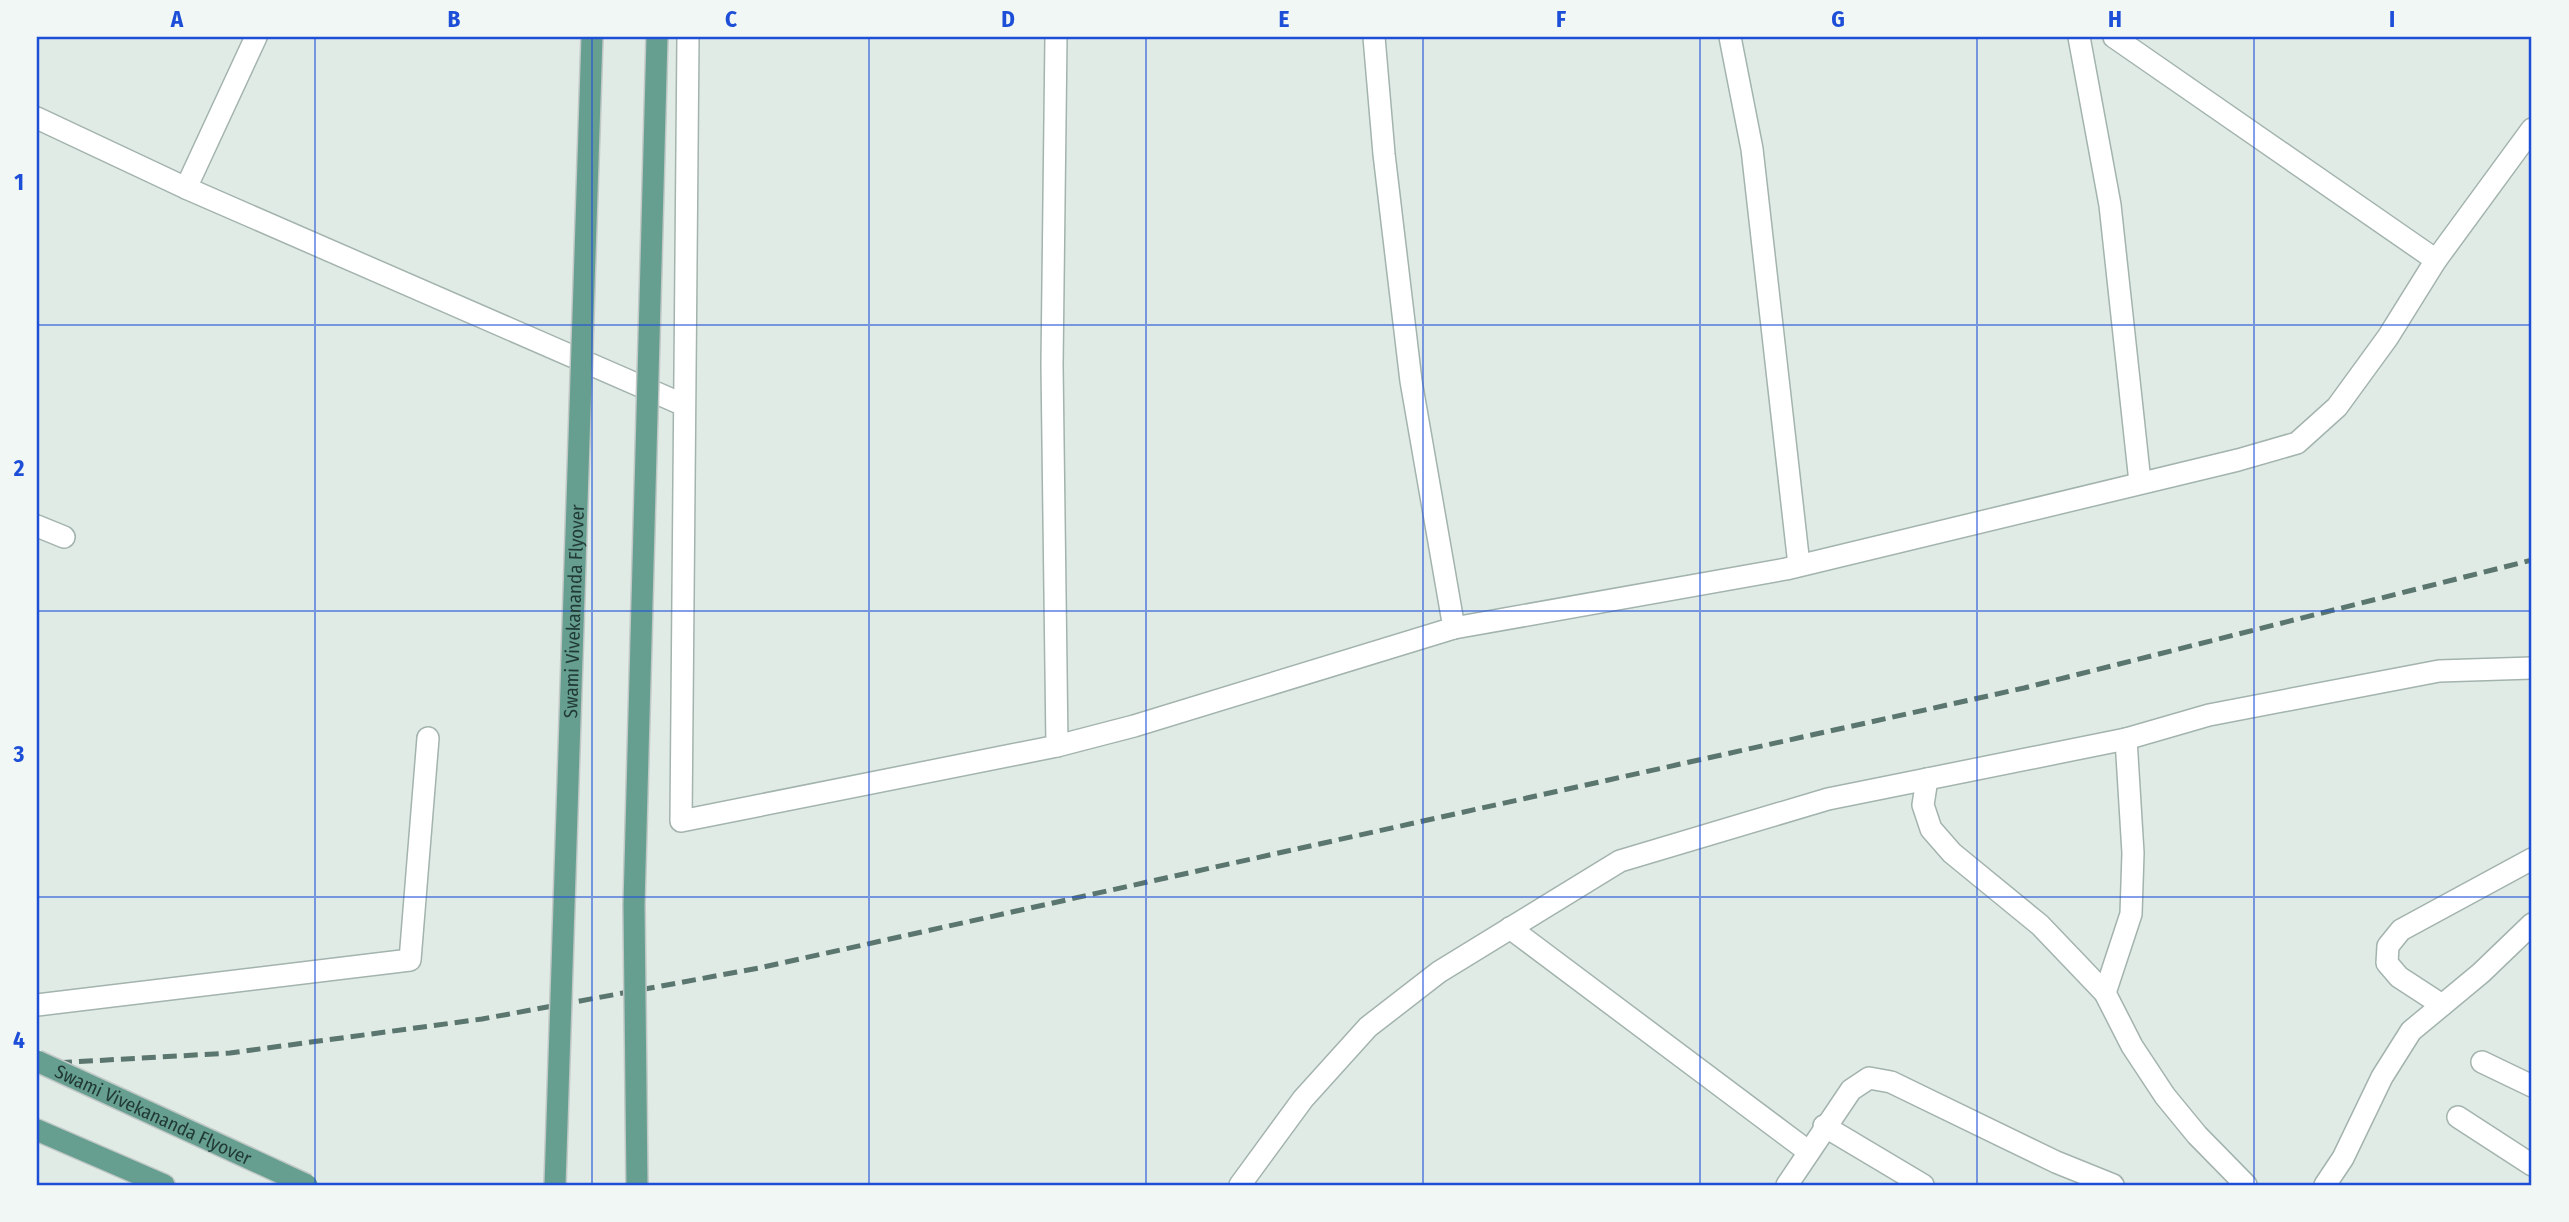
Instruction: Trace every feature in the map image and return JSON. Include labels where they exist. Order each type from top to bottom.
[{"type":"main road","name":"Swami Vivekananda Flyover","points":[[555,1185],[592,37]]},
{"type":"main road","points":[[637,1185],[634,905],[657,37]]},
{"type":"main road","name":"Swami Vivekananda Flyover","points":[[37,1061],[307,1185]]},
{"type":"main road","points":[[37,1130],[164,1185]]},
{"type":"street","points":[[186,188],[256,37]]},
{"type":"street","points":[[688,37],[681,821],[1057,746],[1134,726],[1454,628],[1799,565],[2238,460],[2297,443],[2337,407],[2388,337],[2437,260],[2532,129]]},
{"type":"street","points":[[1056,37],[1052,365],[1057,746]]},
{"type":"street","points":[[1374,37],[1384,154],[1411,381],[1454,628]]},
{"type":"street","points":[[1730,37],[1752,149],[1799,565]]},
{"type":"street","points":[[2079,37],[2110,205],[2140,482]]},
{"type":"street","points":[[2114,37],[2437,260]]},
{"type":"street","points":[[37,118],[186,188],[684,405]]},
{"type":"street","points":[[37,526],[64,537]]},
{"type":"street","points":[[1240,1185],[1303,1099],[1368,1027],[1438,972],[1620,861],[1828,799],[2126,739],[2209,715],[2439,671],[2532,668]]},
{"type":"street","points":[[42,1003],[410,960],[428,738]]},
{"type":"street","points":[[2105,993],[2131,914],[2133,853],[2126,739]]},
{"type":"street","points":[[1927,779],[1923,805],[1931,829],[1952,853],[2040,925],[2105,993],[2132,1046],[2165,1096],[2197,1135],[2246,1185]]},
{"type":"street","points":[[2442,1005],[2399,977],[2387,963],[2388,946],[2401,930],[2532,859]]},
{"type":"street","points":[[2325,1185],[2343,1158],[2397,1051],[2411,1031],[2482,973],[2532,924]]},
{"type":"street","points":[[1510,928],[1809,1153]]},
{"type":"street","points":[[2482,1062],[2532,1086]]},
{"type":"street","points":[[1796,1182],[1824,1126],[1851,1090],[1869,1078],[1891,1082],[2056,1162],[2113,1185]]},
{"type":"street","points":[[2458,1117],[2532,1165]]},
{"type":"street","points":[[1824,1126],[1923,1185]]},
{"type":"railway","points":[[37,1064],[230,1053],[482,1019],[759,968],[2024,688],[2532,560]]}]
